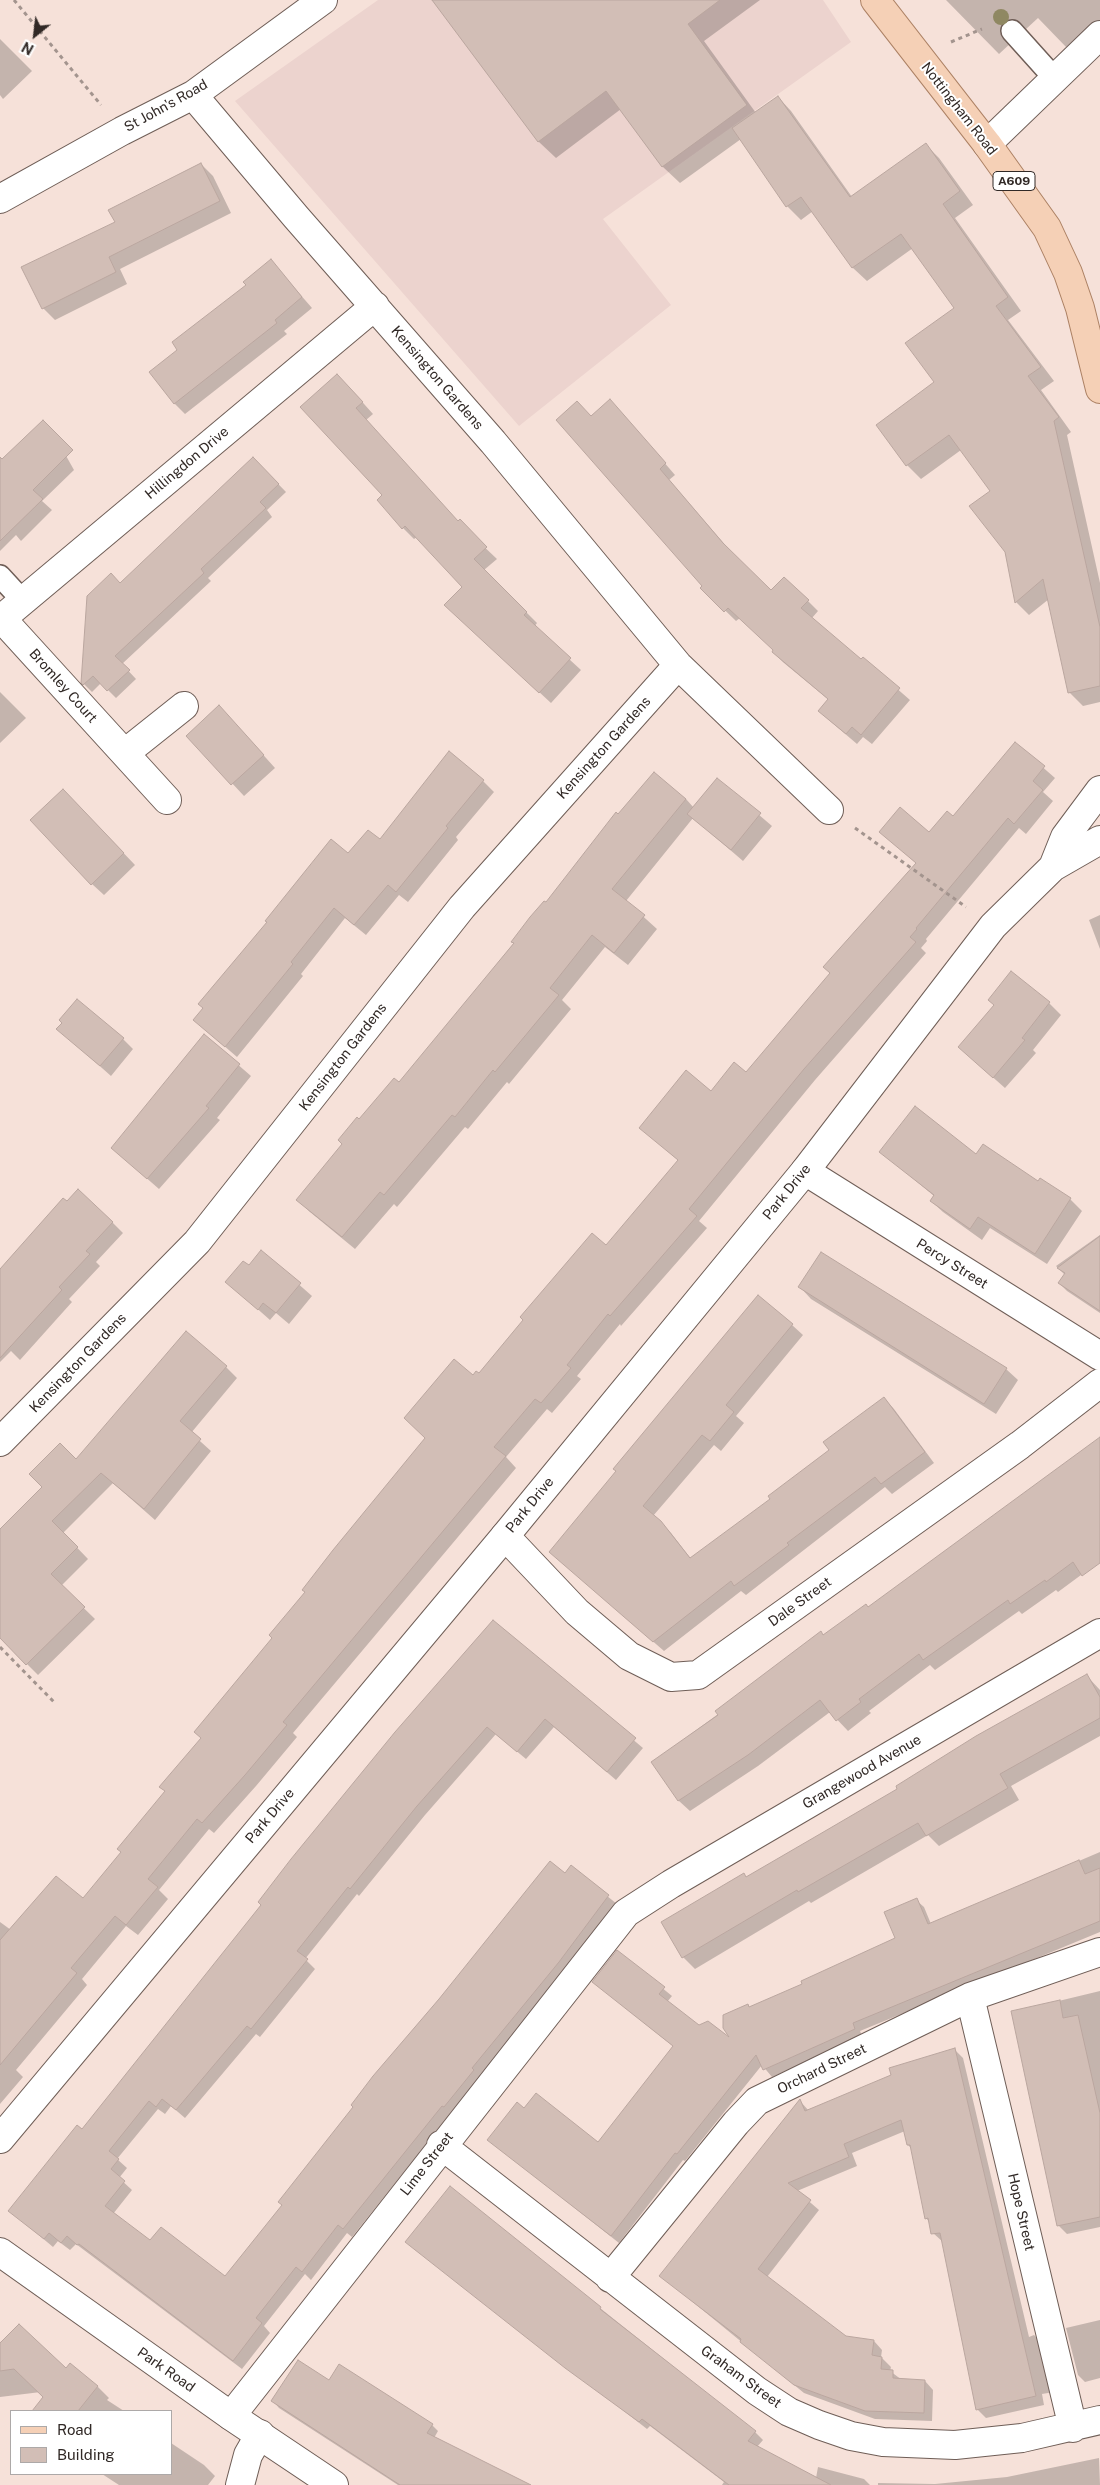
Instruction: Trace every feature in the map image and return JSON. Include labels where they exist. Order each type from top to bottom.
[{"type":"main road","name":"Nottingham Road","points":[[875,0],[987,144],[1042,221],[1059,249],[1080,308],[1100,389]]},
{"type":"street","name":"St John's Road","points":[[0,199],[193,94],[323,0]]},
{"type":"street","points":[[987,144],[1056,80],[1100,35]]},
{"type":"street","name":"Kensington Gardens","points":[[193,94],[296,217],[494,442],[678,664],[829,810]]},
{"type":"street","name":"Hillingdon Drive","points":[[1,620],[375,306]]},
{"type":"street","name":"Bromley Court","points":[[1,620],[167,800]]},
{"type":"street","name":"Kensington Gardens","points":[[0,1442],[197,1242],[462,907],[678,664]]},
{"type":"street","points":[[125,753],[184,706]]},
{"type":"street","name":"Park Drive","points":[[1054,867],[1064,837],[1100,790]]},
{"type":"street","name":"Park Drive","points":[[0,2140],[505,1536],[805,1171],[993,926],[1054,867],[1100,840]]},
{"type":"street","name":"Percy Street","points":[[805,1171],[1100,1356]]},
{"type":"street","name":"Dale Street","points":[[505,1536],[577,1612],[629,1656],[671,1677],[698,1674],[1020,1445],[1100,1383]]},
{"type":"street","name":"Grangewood Avenue","points":[[626,1913],[680,1879],[1100,1633]]},
{"type":"street","name":"Lime Street","points":[[231,2416],[441,2145],[626,1913]]},
{"type":"street","name":"Orchard Street","points":[[610,2278],[736,2123],[758,2101],[970,1997],[1100,1952]]},
{"type":"street","name":"Hope Street","points":[[970,1997],[1073,2428]]},
{"type":"street","name":"Graham Street","points":[[441,2145],[757,2391],[789,2412],[819,2426],[852,2436],[883,2442],[956,2445],[997,2442],[1073,2428],[1100,2420]]},
{"type":"street","name":"Park Road","points":[[0,2252],[231,2416],[334,2485]]},
{"type":"street","points":[[240,2485],[248,2455],[260,2434]]},
{"type":"lane","points":[[1012,31],[1056,80]]},
{"type":"lane","points":[[0,576],[23,601]]},
{"type":"path","points":[[14,0],[122,131]]},
{"type":"path","points":[[949,44],[988,26]]},
{"type":"path","points":[[829,810],[993,926]]},
{"type":"path","points":[[0,1647],[54,1702]]},
{"type":"shaded area","points":[[378,0],[823,0],[851,42],[603,219],[671,305],[519,426],[235,101]]},
{"type":"building","points":[[432,0],[720,0],[688,24],[747,105],[662,167],[606,91],[538,142]]},
{"type":"building","points":[[778,96],[850,197],[926,143],[960,191],[943,204],[1008,297],[996,306],[1041,367],[1028,376],[1059,417],[1054,421],[1100,627],[1100,686],[1068,693],[1043,579],[1015,603],[1005,552],[969,506],[990,491],[949,435],[906,466],[876,425],[934,382],[905,343],[954,308],[901,234],[852,268],[801,197],[786,207],[732,128]]},
{"type":"building","points":[[201,163],[220,201],[109,257],[116,272],[42,309],[21,267],[115,222],[108,210]]},
{"type":"building","points":[[271,259],[302,297],[275,320],[277,323],[174,404],[149,372],[177,350],[172,342],[246,285],[243,282]]},
{"type":"building","points":[[337,374],[363,402],[356,408],[458,521],[460,519],[487,547],[474,559],[527,612],[524,615],[571,658],[539,693],[444,605],[462,587],[405,526],[402,529],[377,500],[382,495],[300,407]]},
{"type":"building","points":[[610,399],[666,463],[660,469],[723,543],[771,590],[784,577],[809,600],[801,608],[861,659],[863,657],[900,688],[861,735],[852,727],[846,734],[818,711],[828,699],[772,652],[773,650],[728,608],[724,612],[700,588],[702,586],[556,420],[577,401],[591,416]]},
{"type":"building","points":[[43,420],[73,450],[33,490],[43,499],[0,541],[0,457],[2,459]]},
{"type":"building","points":[[253,457],[279,484],[260,502],[266,508],[201,569],[204,573],[115,656],[130,670],[107,691],[93,676],[83,685],[81,683],[87,596],[111,573],[120,583]]},
{"type":"building","points":[[219,705],[264,755],[231,785],[186,736]]},
{"type":"building","points":[[1015,742],[1045,766],[1033,781],[1043,790],[1014,824],[1008,818],[916,928],[910,937],[916,942],[804,1069],[689,1209],[697,1216],[610,1316],[608,1314],[567,1365],[571,1368],[541,1403],[535,1399],[494,1447],[506,1456],[283,1722],[287,1725],[245,1775],[202,1823],[197,1819],[148,1879],[158,1887],[126,1925],[115,1916],[71,1968],[77,1973],[0,2065],[0,1940],[56,1876],[83,1898],[121,1852],[117,1849],[165,1791],[159,1787],[201,1738],[194,1732],[272,1638],[269,1635],[305,1592],[302,1590],[425,1438],[404,1418],[454,1359],[473,1375],[476,1371],[479,1373],[523,1320],[520,1317],[592,1233],[606,1245],[678,1160],[639,1128],[686,1070],[711,1091],[734,1062],[746,1072],[830,973],[823,967],[916,863],[879,832],[900,807],[929,832],[947,811],[953,816]]},
{"type":"building","points":[[449,751],[484,780],[396,892],[388,885],[354,925],[334,908],[291,962],[293,964],[225,1047],[193,1020],[203,1008],[198,1004],[267,922],[265,921],[331,839],[348,853],[368,830],[380,839]]},
{"type":"building","points":[[654,772],[686,799],[612,889],[645,915],[614,953],[592,935],[550,988],[559,995],[495,1072],[493,1070],[455,1117],[452,1115],[384,1195],[380,1192],[342,1237],[296,1200],[342,1144],[338,1140],[357,1117],[359,1119],[394,1078],[399,1082],[514,943],[511,942],[530,917],[544,901],[546,902],[616,812],[618,814]]},
{"type":"building","points":[[717,778],[761,813],[731,850],[687,814]]},
{"type":"building","points":[[63,789],[124,853],[91,885],[30,820]]},
{"type":"building","points":[[1011,971],[1050,1002],[1022,1038],[1025,1040],[993,1078],[958,1047],[994,1005],[988,1000]]},
{"type":"building","points":[[77,999],[124,1038],[100,1066],[56,1029],[62,1023],[59,1020]]},
{"type":"building","points":[[204,1034],[240,1064],[206,1106],[209,1108],[147,1179],[111,1148]]},
{"type":"building","points":[[915,1106],[976,1154],[983,1144],[1038,1181],[1040,1178],[1071,1198],[1035,1254],[978,1217],[970,1229],[930,1201],[934,1195],[879,1152]]},
{"type":"building","points":[[78,1189],[113,1222],[86,1251],[90,1254],[59,1287],[62,1290],[0,1358],[0,1269],[63,1198],[67,1201]]},
{"type":"building","points":[[1100,1236],[1100,1311],[1058,1283],[1065,1273],[1057,1268]]},
{"type":"building","points":[[261,1250],[301,1283],[276,1313],[263,1303],[258,1310],[225,1282],[243,1261],[249,1265]]},
{"type":"building","points":[[821,1252],[1007,1368],[984,1404],[798,1287]]},
{"type":"building","points":[[758,1295],[793,1324],[726,1405],[734,1412],[710,1441],[702,1435],[643,1506],[661,1521],[690,1558],[770,1499],[768,1496],[829,1450],[823,1442],[884,1397],[925,1452],[881,1484],[875,1477],[787,1543],[789,1545],[761,1566],[734,1586],[731,1581],[653,1642],[549,1552],[616,1471],[613,1469]]},
{"type":"building","points":[[186,1331],[227,1366],[180,1421],[201,1439],[144,1509],[101,1473],[52,1521],[78,1547],[51,1574],[85,1607],[26,1665],[0,1638],[0,1529],[42,1487],[29,1474],[60,1443],[76,1459]]},
{"type":"building","points":[[1100,1437],[1100,1563],[1082,1576],[1073,1562],[1046,1582],[1045,1580],[1010,1604],[1008,1600],[923,1660],[919,1654],[859,1699],[861,1702],[836,1721],[820,1700],[748,1755],[678,1801],[651,1762],[718,1715],[715,1711],[821,1631],[823,1635],[866,1604],[868,1607]]},
{"type":"building","points":[[493,1620],[636,1738],[607,1772],[545,1719],[517,1752],[487,1727],[417,1806],[350,1889],[348,1887],[297,1951],[308,1959],[251,2029],[247,2026],[176,2110],[162,2099],[156,2107],[149,2101],[109,2151],[119,2159],[111,2169],[125,2181],[105,2206],[150,2240],[161,2227],[225,2276],[282,2205],[278,2202],[353,2107],[351,2105],[373,2076],[439,1999],[550,1861],[565,1873],[571,1865],[609,1895],[559,1962],[472,2068],[474,2070],[444,2107],[442,2106],[343,2229],[338,2225],[302,2272],[296,2267],[256,2318],[262,2323],[233,2361],[67,2236],[61,2243],[49,2233],[44,2239],[8,2211],[77,2125],[82,2129],[261,1905],[258,1902],[291,1859],[395,1732]]},
{"type":"building","points":[[1087,1674],[1100,1697],[1100,1718],[1000,1774],[1008,1788],[926,1836],[918,1823],[798,1892],[797,1890],[682,1958],[661,1922],[744,1873],[746,1877],[820,1834],[897,1789],[896,1786],[976,1736]]},
{"type":"building","points":[[1079,1860],[1085,1874],[1100,1868],[1100,1921],[853,2023],[855,2029],[763,2070],[756,2055],[677,2154],[675,2153],[611,2236],[487,2140],[517,2102],[524,2108],[536,2093],[598,2142],[673,2046],[592,1982],[617,1950],[665,1987],[659,1994],[699,2025],[708,2021],[729,2037],[723,2028],[723,2015],[748,2004],[749,2007],[802,1984],[801,1981],[895,1938],[884,1912],[917,1898],[928,1924]]},
{"type":"building","points":[[1060,2000],[1063,2018],[1078,2015],[1100,2113],[1100,2217],[1057,2226],[1011,2011]]},
{"type":"building","points":[[955,2048],[1036,2396],[976,2410],[940,2233],[931,2234],[928,2218],[925,2219],[910,2145],[907,2145],[901,2120],[844,2144],[849,2157],[788,2183],[811,2200],[758,2269],[846,2336],[874,2340],[872,2355],[882,2357],[881,2369],[893,2370],[893,2378],[925,2380],[924,2413],[865,2411],[794,2385],[740,2342],[741,2339],[659,2276],[800,2099],[805,2111],[891,2075],[889,2068]]},
{"type":"building","points":[[450,2186],[601,2307],[600,2309],[756,2431],[748,2441],[831,2485],[729,2485],[642,2419],[639,2422],[565,2368],[405,2242]]},
{"type":"building","points":[[19,2324],[66,2368],[70,2363],[98,2386],[79,2410],[33,2410],[43,2397],[14,2369],[0,2371],[0,2343]]},
{"type":"building","points":[[298,2360],[329,2380],[339,2364],[433,2424],[427,2433],[531,2485],[400,2485],[271,2401]]}]
